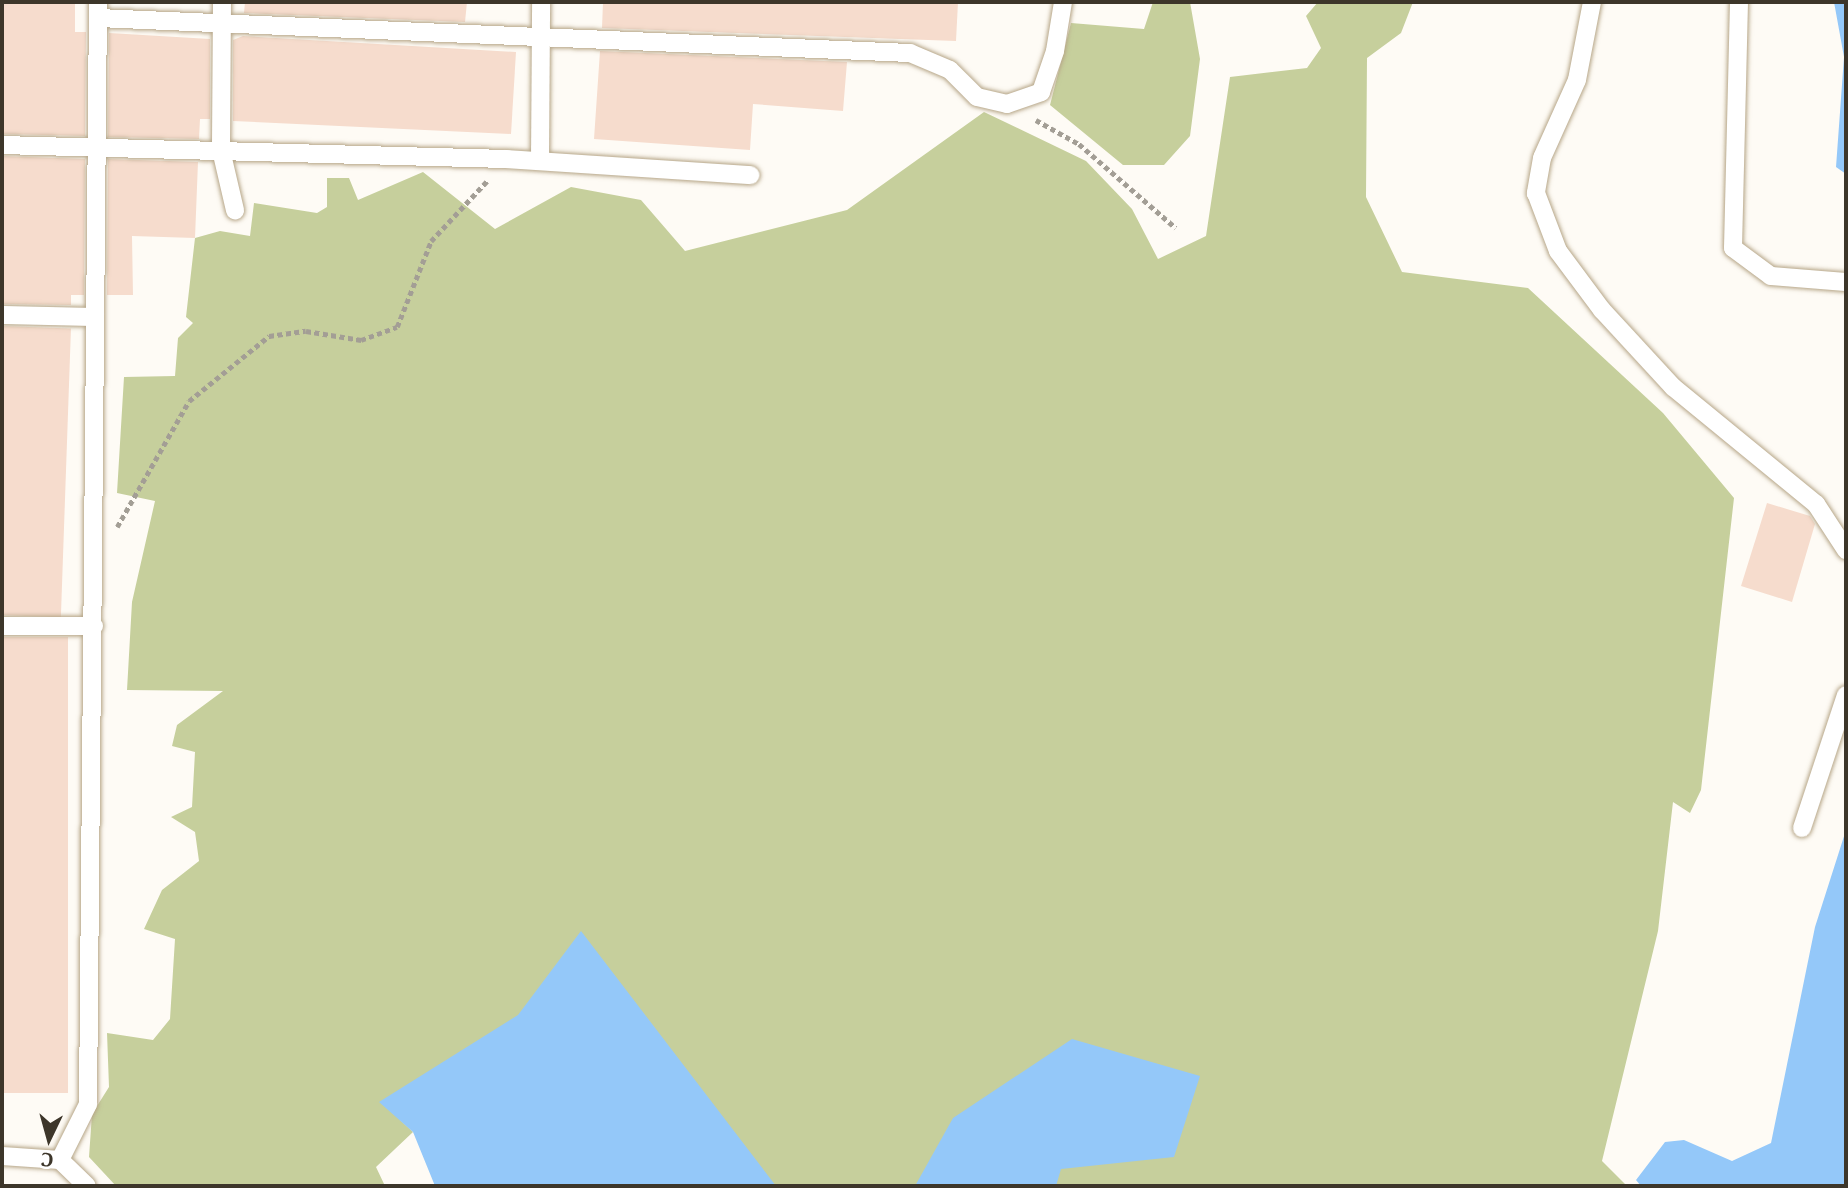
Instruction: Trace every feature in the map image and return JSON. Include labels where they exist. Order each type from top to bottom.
[{"type":"lane","points":[[222,2],[221,150],[234,210]]},
{"type":"lane","points":[[540,161],[537,40],[541,2]]},
{"type":"lane","points":[[60,1160],[88,1104],[98,10],[222,25],[537,40],[910,53],[950,70],[977,97],[1007,104],[1041,92],[1055,51],[1063,2]]},
{"type":"lane","points":[[1592,2],[1577,80],[1542,158],[1536,193],[1558,251],[1602,310],[1673,387],[1816,504],[1846,550]]},
{"type":"lane","points":[[1739,2],[1733,248],[1771,275],[1846,282]]},
{"type":"lane","points":[[2,145],[507,159],[750,175]]},
{"type":"lane","points":[[2,315],[95,317]]},
{"type":"lane","points":[[2,626],[94,626]]},
{"type":"lane","points":[[1802,828],[1846,695]]},
{"type":"lane","points":[[2,1156],[60,1160],[87,1186]]},
{"type":"path","points":[[1007,104],[1079,144],[1176,228]]},
{"type":"path","points":[[114,532],[189,401],[270,336],[306,331],[361,340],[397,327],[430,242],[507,159]]},
{"type":"green space","points":[[1153,2],[1190,2],[1200,59],[1190,136],[1164,165],[1123,165],[1050,105],[1071,23],[1144,29]]},
{"type":"green space","points":[[1318,2],[1413,2],[1401,33],[1367,58],[1366,197],[1402,272],[1528,288],[1663,413],[1734,498],[1701,790],[1690,813],[1673,802],[1658,931],[1602,1161],[1627,1186],[473,1186],[383,1104],[413,1132],[376,1167],[385,1186],[116,1186],[89,1157],[92,1114],[109,1087],[107,1033],[153,1040],[170,1019],[175,939],[144,929],[162,890],[199,861],[195,832],[171,817],[192,807],[195,752],[172,746],[177,725],[223,691],[127,690],[132,602],[155,501],[117,493],[124,377],[175,376],[178,338],[193,323],[186,317],[195,238],[220,231],[250,236],[254,203],[317,213],[327,207],[327,178],[349,178],[358,200],[423,172],[495,229],[571,187],[641,200],[685,251],[847,210],[984,112],[1086,161],[1132,209],[1158,259],[1206,236],[1230,77],[1307,68],[1321,48],[1306,16]]},
{"type":"water","points":[[1834,2],[1846,2],[1846,174],[1836,167],[1844,57]]},
{"type":"water","points":[[1846,830],[1846,1186],[1641,1186],[1636,1180],[1665,1142],[1684,1140],[1732,1161],[1771,1143],[1815,927]]},
{"type":"water","points":[[581,931],[776,1186],[435,1186],[413,1132],[379,1102],[518,1015]]},
{"type":"water","points":[[1072,1039],[1200,1076],[1174,1157],[1061,1169],[1056,1186],[915,1186],[953,1118]]},
{"type":"building","points":[[2,2],[75,2],[75,32],[86,32],[85,136],[2,134]]},
{"type":"building","points":[[245,2],[467,2],[465,22],[244,13]]},
{"type":"building","points":[[603,2],[958,2],[956,41],[602,28]]},
{"type":"building","points":[[109,33],[210,39],[210,119],[200,119],[199,139],[108,137]]},
{"type":"building","points":[[243,36],[516,52],[511,134],[233,121],[233,40]]},
{"type":"building","points":[[600,51],[847,62],[843,111],[753,104],[750,150],[594,139]]},
{"type":"building","points":[[2,156],[85,159],[84,295],[71,295],[71,305],[2,304]]},
{"type":"building","points":[[108,159],[198,162],[195,238],[132,236],[133,295],[107,295]]},
{"type":"building","points":[[2,326],[71,328],[61,617],[2,615]]},
{"type":"building","points":[[1767,503],[1810,516],[1815,524],[1792,602],[1741,586]]},
{"type":"building","points":[[2,637],[68,637],[68,1093],[2,1093]]}]
